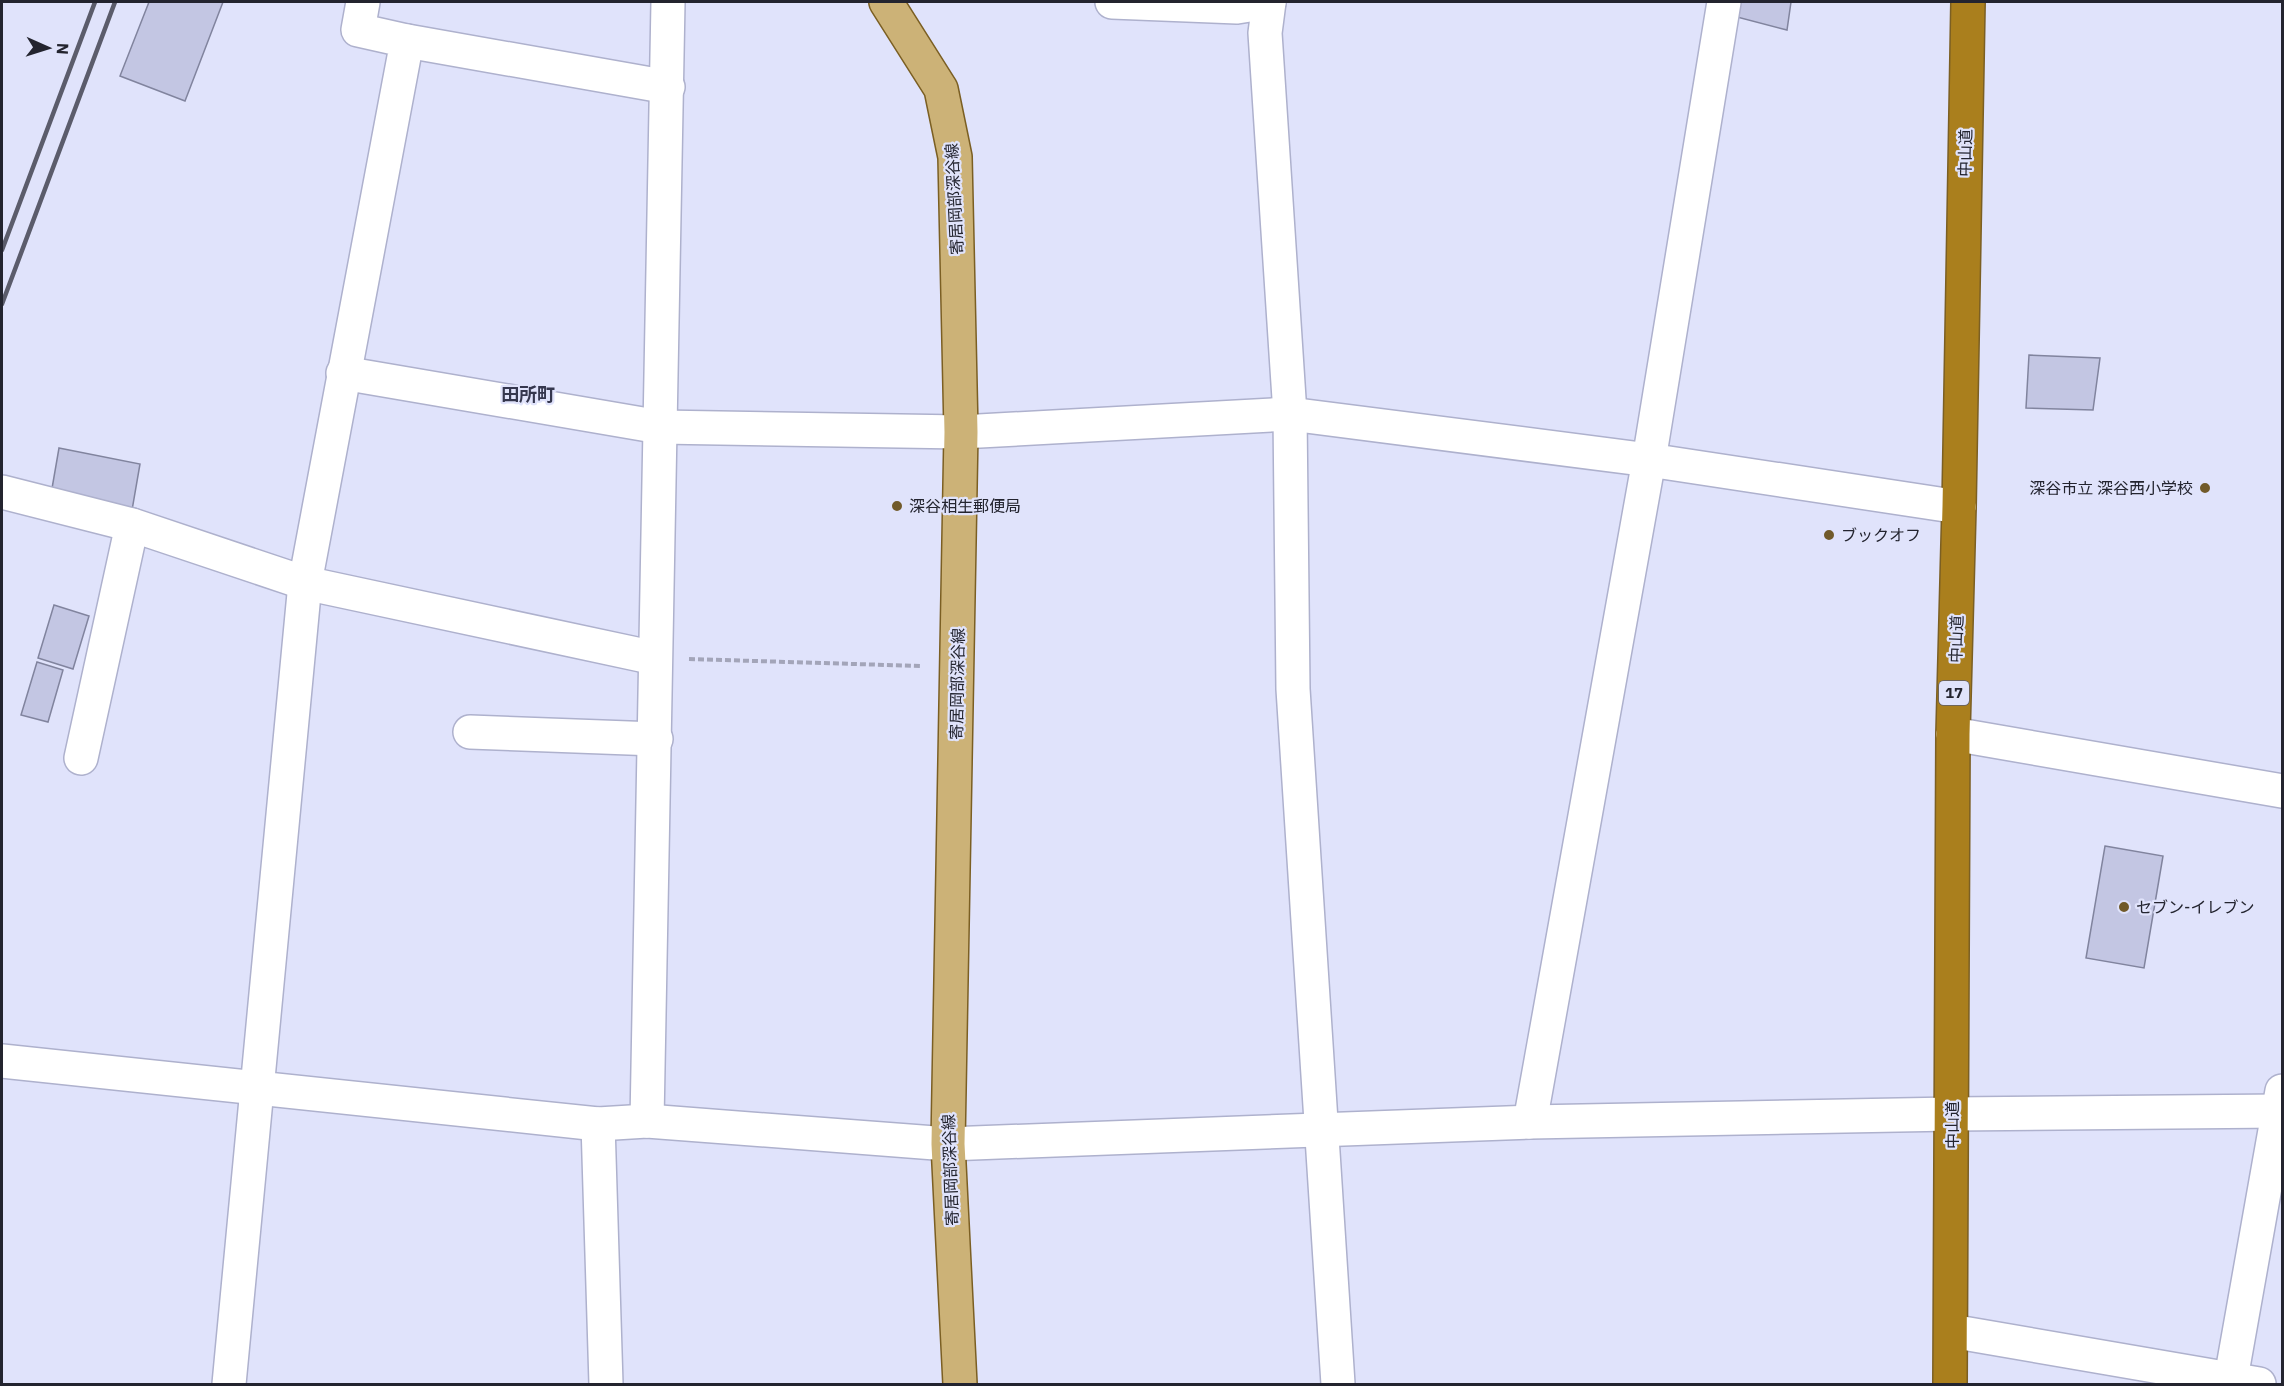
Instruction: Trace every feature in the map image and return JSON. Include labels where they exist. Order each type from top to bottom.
[{"type":"highway","name":"中山道","points":[[1950,1384],[1953,734],[1968,2]]},
{"type":"main road","name":"寄居岡部深谷線","points":[[886,2],[941,88],[955,157],[961,432],[948,1144],[960,1384]]},
{"type":"street","points":[[647,1121],[656,739],[655,658],[668,2]]},
{"type":"street","points":[[1112,2],[1237,7],[1269,2],[1265,33],[1290,414],[1293,689],[1338,1384]]},
{"type":"street","points":[[1530,1122],[1649,460],[1724,2]]},
{"type":"street","points":[[360,16],[407,41],[668,87]]},
{"type":"street","points":[[228,1384],[305,583],[407,41]]},
{"type":"street","points":[[343,374],[660,427],[961,432],[1290,414],[1649,460],[1959,507]]},
{"type":"street","points":[[2,492],[132,525],[305,583],[655,658]]},
{"type":"street","points":[[81,758],[132,525]]},
{"type":"street","points":[[471,732],[656,739]]},
{"type":"street","points":[[1953,734],[2283,791]]},
{"type":"street","points":[[3,1069],[255,1089],[598,1124],[647,1121],[948,1144],[1322,1128],[1952,1114],[2281,1103],[2240,1383],[1951,1331]]},
{"type":"street","points":[[598,1124],[606,1384]]},
{"type":"path","points":[[655,658],[958,667]]},
{"type":"building","points":[[149,2],[223,2],[185,101],[120,76]]},
{"type":"building","points":[[1740,2],[1791,2],[1787,30],[1737,17]]},
{"type":"building","points":[[2029,355],[2100,358],[2093,410],[2026,408]]},
{"type":"building","points":[[59,448],[140,464],[131,516],[50,500]]},
{"type":"building","points":[[54,605],[89,616],[73,669],[38,658]]},
{"type":"building","points":[[37,662],[63,670],[48,722],[21,715]]},
{"type":"building","name":"セブン-イレブン","points":[[2105,846],[2163,856],[2144,968],[2086,958]]},
{"type":"railway","points":[[2,250],[95,2]]},
{"type":"railway","points":[[2,304],[115,2]]},
{"type":"place","name":"深谷市立 深谷西小学校","points":[[2205,488]]},
{"type":"place","name":"深谷相生郵便局","points":[[897,506]]},
{"type":"place","name":"ブックオフ","points":[[1829,535]]},
{"type":"place","name":"セブン-イレブン","points":[[2124,907]]},
{"type":"district","name":"田所町","points":[[528,395]]}]
